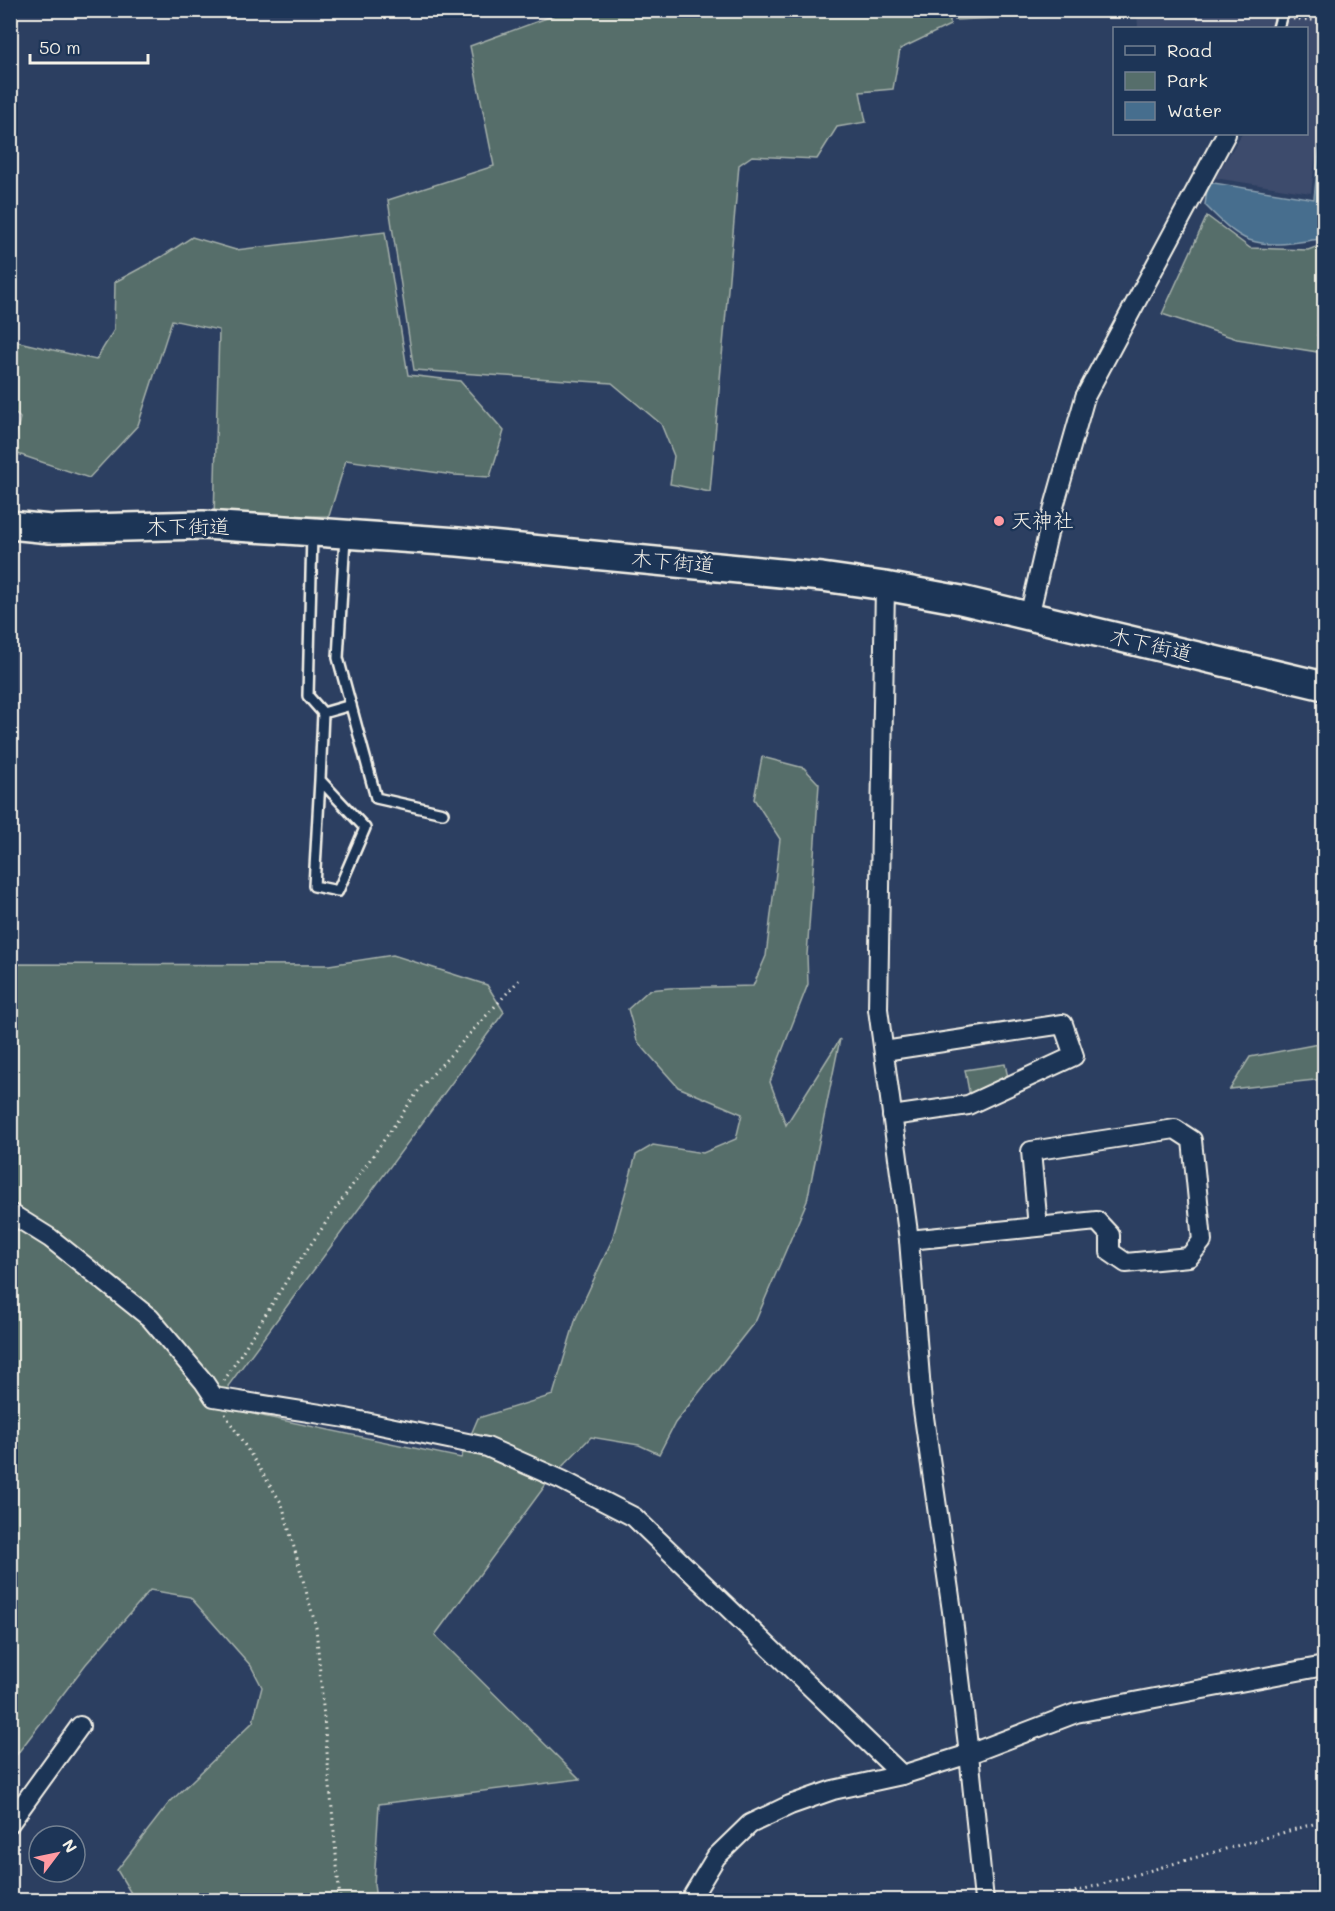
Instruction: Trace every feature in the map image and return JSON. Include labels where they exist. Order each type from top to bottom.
[{"type":"main road","name":"木下街道","points":[[10,525],[50,528],[203,525],[345,534],[714,566],[885,586],[962,600],[1324,686]]},
{"type":"street","points":[[1029,616],[1055,503],[1085,397],[1225,135]]},
{"type":"street","points":[[885,586],[878,1009],[909,1240],[922,1403],[944,1549],[984,1900]]},
{"type":"street","points":[[884,1051],[1063,1024],[1074,1056],[968,1106],[892,1116]]},
{"type":"street","points":[[909,1240],[1038,1227],[1097,1221],[1110,1235],[1110,1252],[1126,1263],[1189,1257],[1202,1241],[1192,1140],[1175,1130],[1031,1151],[1038,1227]]},
{"type":"street","points":[[10,1213],[50,1238],[150,1318],[214,1397],[346,1418],[487,1447],[562,1480],[634,1517],[902,1774]]},
{"type":"street","points":[[690,1900],[716,1857],[750,1824],[790,1805],[833,1790],[902,1774],[969,1754],[1076,1713],[1324,1666]]},
{"type":"street","points":[[10,1822],[80,1726]]},
{"type":"lane","points":[[312,532],[308,696],[323,713],[314,886],[338,891],[365,828],[320,780]]},
{"type":"lane","points":[[345,534],[338,658],[376,798],[443,813]]},
{"type":"lane","points":[[323,713],[351,705]]},
{"type":"path","points":[[1283,14],[1313,20],[1318,10]]},
{"type":"path","points":[[340,1900],[316,1627],[282,1504],[214,1397],[297,1264],[421,1087],[519,980]]},
{"type":"path","points":[[1046,1900],[1324,1821]]},
{"type":"shaded area","points":[[1137,11],[1324,11],[1324,134],[1318,134],[1311,193],[1215,178],[1241,135],[1308,135],[1308,27],[1138,27]]},
{"type":"green space","points":[[955,10],[1116,11],[1116,13],[955,20]]},
{"type":"green space","points":[[555,11],[950,11],[950,25],[900,49],[893,89],[860,92],[866,122],[837,127],[817,159],[752,156],[739,165],[710,492],[670,484],[674,456],[661,424],[612,383],[414,370],[388,200],[494,166],[470,46],[555,15]]},
{"type":"green space","points":[[1207,216],[1250,248],[1308,250],[1324,244],[1324,328],[1317,335],[1324,339],[1324,353],[1237,339],[1162,314]]},
{"type":"green space","points":[[385,232],[408,375],[460,381],[504,431],[490,477],[454,475],[346,460],[329,516],[214,518],[219,330],[172,320],[138,425],[89,478],[12,452],[20,418],[11,409],[10,340],[96,360],[114,330],[115,282],[192,237],[236,250]]},
{"type":"green space","points":[[762,757],[804,768],[819,784],[807,955],[808,984],[770,1082],[786,1125],[840,1039],[807,1201],[756,1320],[675,1423],[659,1454],[639,1445],[591,1437],[550,1479],[435,1635],[580,1779],[379,1804],[374,1884],[376,1900],[135,1900],[117,1870],[169,1803],[253,1722],[262,1687],[251,1666],[190,1597],[150,1590],[86,1664],[11,1762],[11,964],[329,965],[393,955],[487,985],[504,1012],[228,1386],[239,1411],[461,1458],[478,1418],[553,1395],[576,1318],[612,1240],[636,1155],[653,1145],[703,1153],[736,1139],[742,1114],[678,1087],[637,1041],[628,1009],[649,990],[753,986],[766,956],[780,839],[754,799]]},
{"type":"green space","points":[[1324,1043],[1324,1079],[1230,1089],[1250,1057]]},
{"type":"green space","points":[[1005,1064],[1009,1082],[970,1097],[965,1070]]},
{"type":"water","points":[[1320,141],[1324,141],[1324,236],[1320,239],[1276,244],[1249,240],[1231,229],[1205,205],[1208,182],[1314,199]]},
{"type":"place","name":"天神社","points":[[999,521]]}]
